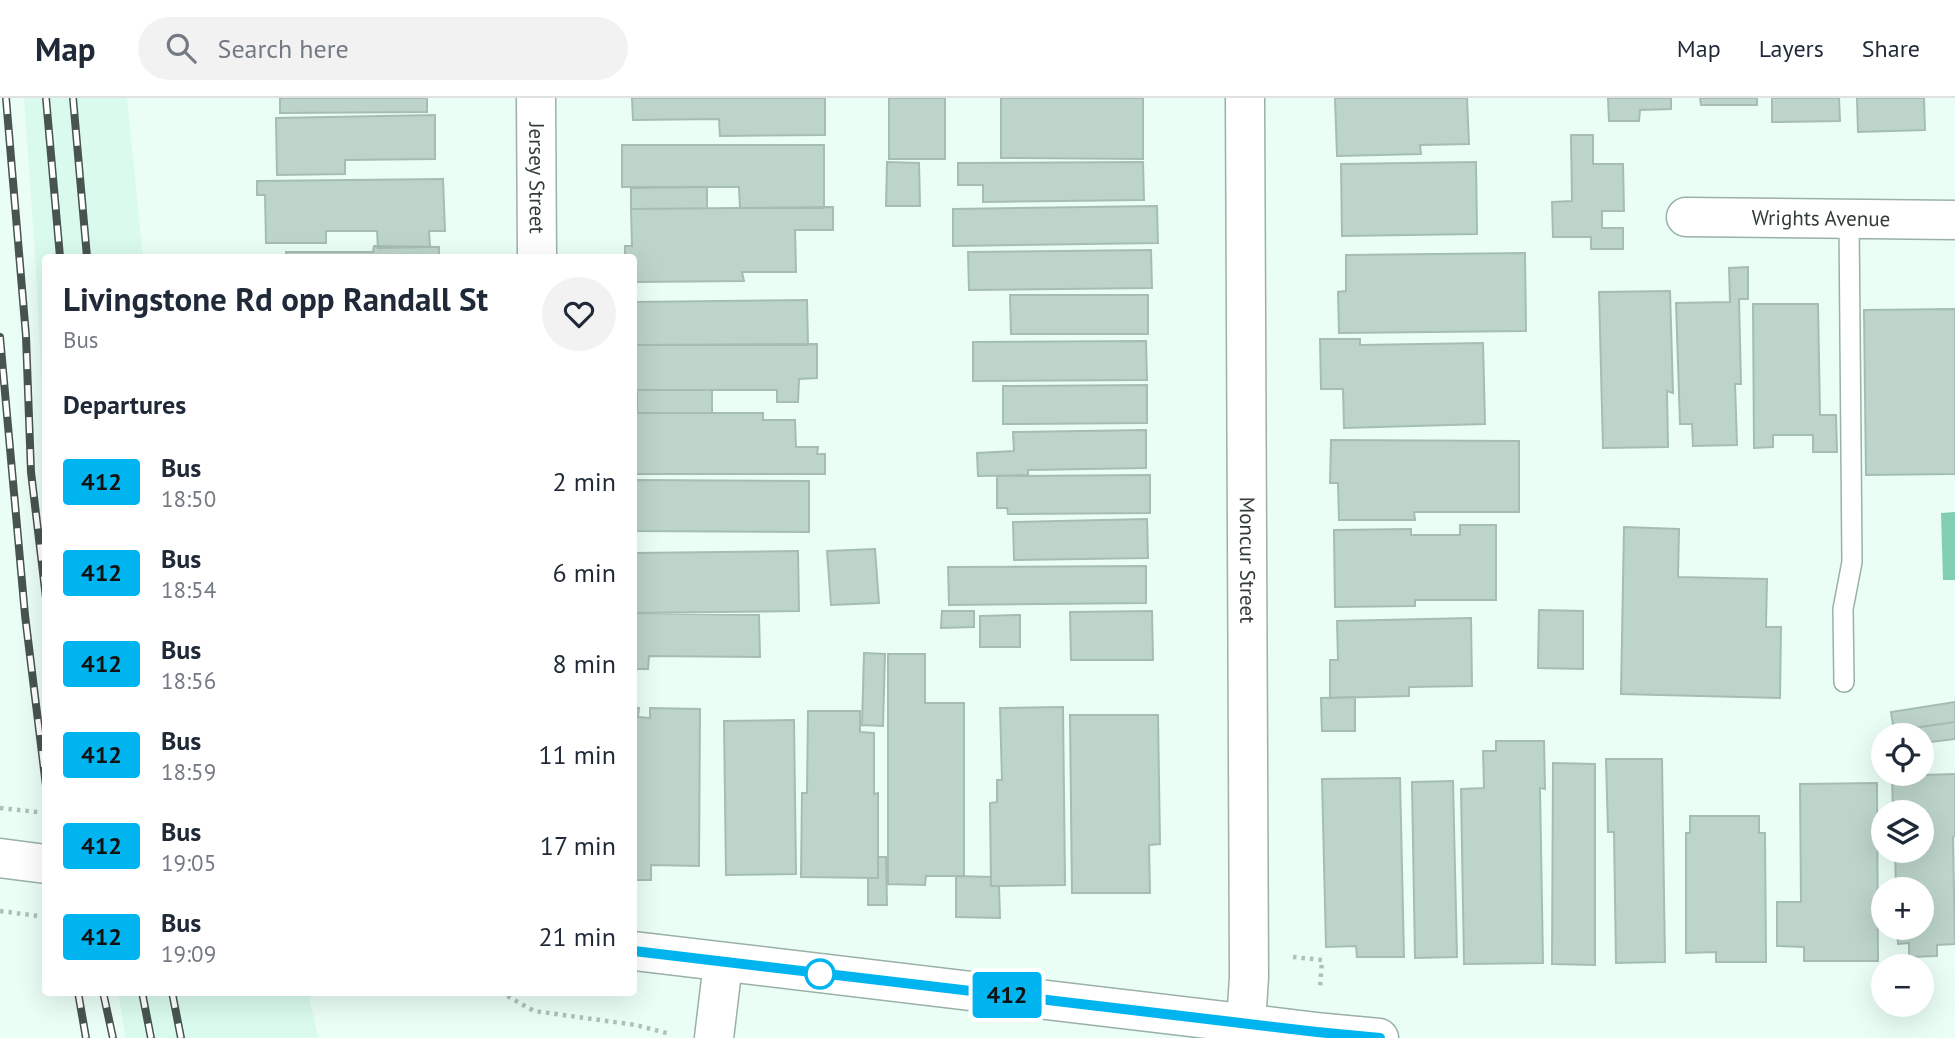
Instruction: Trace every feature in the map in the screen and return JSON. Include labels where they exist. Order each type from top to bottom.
[{"type":"street","name":"Jersey Street","points":[[536,98],[537,254]]},
{"type":"street","name":"Moncur Street","points":[[1245,98],[1246,1023]]},
{"type":"street","name":"Wrights Avenue","points":[[1686,217],[1955,220]]},
{"type":"street","points":[[0,858],[42,863]]},
{"type":"street","points":[[637,951],[1380,1038]]},
{"type":"street","points":[[698,1037],[723,963]]},
{"type":"lane","points":[[1844,682],[1843,609],[1853,562],[1849,219]]},
{"type":"path","points":[[0,808],[42,813]]},
{"type":"path","points":[[0,911],[42,916]]},
{"type":"path","points":[[506,996],[534,1011],[698,1037]]},
{"type":"shaded area","points":[[24,98],[127,98],[143,254],[42,254],[42,389]]},
{"type":"shaded area","points":[[1955,512],[1955,580],[1943,580],[1941,513]]},
{"type":"shaded area","points":[[119,996],[309,996],[318,1038],[126,1038]]},
{"type":"building","points":[[280,98],[427,98],[427,112],[280,113]]},
{"type":"building","points":[[632,98],[825,98],[825,135],[720,136],[719,119],[633,120]]},
{"type":"building","points":[[889,98],[945,98],[945,159],[889,159]]},
{"type":"building","points":[[1001,98],[1143,98],[1143,159],[1001,158]]},
{"type":"building","points":[[1335,98],[1467,98],[1469,144],[1420,145],[1421,154],[1337,156]]},
{"type":"building","points":[[1608,98],[1671,98],[1671,109],[1640,110],[1639,121],[1609,121]]},
{"type":"building","points":[[1700,98],[1757,98],[1757,105],[1701,105]]},
{"type":"building","points":[[1772,98],[1839,98],[1840,121],[1772,122]]},
{"type":"building","points":[[1857,98],[1924,98],[1925,130],[1858,132]]},
{"type":"building","points":[[435,115],[435,159],[345,160],[345,174],[277,175],[276,118]]},
{"type":"building","points":[[1571,135],[1593,135],[1593,164],[1623,164],[1624,211],[1602,211],[1602,228],[1623,228],[1623,249],[1591,249],[1591,237],[1553,237],[1552,202],[1572,201]]},
{"type":"building","points":[[622,145],[824,145],[824,208],[740,208],[739,187],[622,187]]},
{"type":"building","points":[[887,162],[919,163],[920,206],[886,206]]},
{"type":"building","points":[[1143,162],[1144,200],[983,202],[983,185],[958,185],[958,163]]},
{"type":"building","points":[[1476,162],[1477,234],[1342,236],[1341,164]]},
{"type":"building","points":[[443,179],[445,231],[429,231],[430,247],[378,248],[377,231],[326,231],[326,243],[266,243],[265,195],[257,195],[257,181]]},
{"type":"building","points":[[707,187],[707,209],[631,209],[631,188]]},
{"type":"building","points":[[1157,206],[1158,243],[953,246],[953,209]]},
{"type":"building","points":[[833,207],[833,230],[795,230],[796,272],[742,272],[744,281],[637,282],[637,254],[625,254],[625,246],[632,246],[631,209]]},
{"type":"building","points":[[374,246],[439,247],[439,254],[286,254],[286,252],[373,252]]},
{"type":"building","points":[[1151,250],[1152,288],[969,290],[968,252]]},
{"type":"building","points":[[1525,253],[1526,331],[1339,333],[1338,292],[1346,291],[1346,255]]},
{"type":"building","points":[[1748,267],[1748,299],[1739,299],[1741,384],[1735,384],[1737,445],[1693,446],[1692,424],[1680,424],[1676,303],[1730,302],[1729,268]]},
{"type":"building","points":[[1670,291],[1673,393],[1667,391],[1668,447],[1603,448],[1599,292]]},
{"type":"building","points":[[1010,295],[1148,295],[1148,334],[1011,334]]},
{"type":"building","points":[[807,300],[808,345],[637,345],[637,302]]},
{"type":"building","points":[[1753,304],[1818,304],[1820,415],[1836,415],[1837,452],[1813,452],[1813,435],[1773,435],[1773,447],[1754,448]]},
{"type":"building","points":[[1955,309],[1955,474],[1866,475],[1864,310]]},
{"type":"building","points":[[1320,339],[1360,339],[1360,345],[1483,343],[1485,424],[1344,428],[1343,389],[1321,389]]},
{"type":"building","points":[[1146,341],[1147,380],[973,381],[973,342]]},
{"type":"building","points":[[817,344],[817,378],[799,379],[798,402],[777,402],[777,390],[637,390],[637,345]]},
{"type":"building","points":[[1147,385],[1147,423],[1003,424],[1003,386]]},
{"type":"building","points":[[637,390],[712,390],[712,413],[637,413]]},
{"type":"building","points":[[637,413],[763,413],[763,420],[795,420],[796,447],[818,447],[817,454],[825,454],[825,474],[637,474]]},
{"type":"building","points":[[1146,430],[1146,468],[1028,470],[1028,475],[978,476],[977,453],[1014,451],[1013,432]]},
{"type":"building","points":[[1331,440],[1519,441],[1519,512],[1414,512],[1415,520],[1339,520],[1338,483],[1330,483]]},
{"type":"building","points":[[1150,475],[1150,513],[1008,514],[1007,508],[997,508],[997,476]]},
{"type":"building","points":[[637,480],[809,481],[809,532],[637,531]]},
{"type":"building","points":[[1147,519],[1148,558],[1014,560],[1013,522]]},
{"type":"building","points":[[1460,525],[1496,525],[1496,600],[1415,600],[1415,606],[1335,607],[1334,530],[1411,529],[1411,535],[1460,535]]},
{"type":"building","points":[[1624,527],[1679,529],[1678,577],[1767,579],[1766,627],[1781,627],[1780,698],[1621,694]]},
{"type":"building","points":[[875,549],[879,603],[831,605],[827,551]]},
{"type":"building","points":[[798,551],[799,611],[637,613],[637,553]]},
{"type":"building","points":[[1146,566],[1146,603],[949,605],[948,567]]},
{"type":"building","points":[[1539,610],[1583,611],[1583,669],[1538,668]]},
{"type":"building","points":[[942,611],[974,611],[974,627],[941,628]]},
{"type":"building","points":[[1152,611],[1153,660],[1071,660],[1070,612]]},
{"type":"building","points":[[637,613],[759,615],[760,657],[649,656],[648,669],[637,669]]},
{"type":"building","points":[[1020,615],[1020,647],[980,647],[980,616]]},
{"type":"building","points":[[1471,618],[1472,686],[1409,687],[1409,696],[1330,698],[1330,660],[1338,660],[1337,621]]},
{"type":"building","points":[[864,653],[885,654],[883,726],[862,725]]},
{"type":"building","points":[[888,654],[925,654],[925,703],[964,703],[964,876],[926,876],[925,885],[888,884]]},
{"type":"building","points":[[1355,697],[1355,731],[1322,731],[1321,698]]},
{"type":"building","points":[[1955,702],[1955,722],[1934,725],[1893,723],[1891,712]]},
{"type":"building","points":[[1063,707],[1065,885],[991,886],[990,803],[997,802],[997,780],[1002,780],[1000,708]]},
{"type":"building","points":[[637,708],[638,717],[650,718],[650,708],[700,709],[699,866],[651,865],[651,880],[637,880]]},
{"type":"building","points":[[808,711],[860,711],[860,732],[874,733],[874,794],[878,793],[878,878],[801,877],[802,793],[807,793]]},
{"type":"building","points":[[1070,715],[1158,715],[1160,844],[1149,845],[1150,893],[1072,893]]},
{"type":"building","points":[[794,720],[796,874],[726,875],[724,721]]},
{"type":"building","points":[[1955,722],[1955,739],[1934,742],[1934,725]]},
{"type":"building","points":[[1496,741],[1544,741],[1545,789],[1540,788],[1543,963],[1464,964],[1461,789],[1484,788],[1483,751],[1496,751]]},
{"type":"building","points":[[1606,759],[1662,759],[1665,962],[1616,963],[1614,832],[1608,832]]},
{"type":"building","points":[[1553,763],[1595,764],[1595,965],[1552,964]]},
{"type":"building","points":[[1955,774],[1955,944],[1937,945],[1937,956],[1934,956],[1909,954],[1909,943],[1898,944],[1898,940],[1934,940],[1934,877],[1896,877],[1895,863],[1934,863],[1934,800],[1893,800],[1892,786],[1934,786],[1934,775]]},
{"type":"building","points":[[1400,778],[1404,957],[1357,957],[1356,946],[1326,947],[1322,779]]},
{"type":"building","points":[[1453,781],[1457,957],[1415,958],[1412,782]]},
{"type":"building","points":[[1871,783],[1871,786],[1877,786],[1877,800],[1871,800],[1871,863],[1877,863],[1878,877],[1871,877],[1871,940],[1878,940],[1878,954],[1871,954],[1871,961],[1804,961],[1804,947],[1777,946],[1777,902],[1801,902],[1800,784]]},
{"type":"building","points":[[1690,816],[1759,816],[1759,833],[1765,833],[1766,962],[1716,962],[1716,952],[1686,953],[1686,833],[1690,833]]},
{"type":"building","points":[[878,857],[886,857],[887,905],[868,905],[868,878],[878,878]]},
{"type":"building","points":[[956,876],[991,877],[991,886],[999,886],[1000,918],[956,917]]},
{"type":"railway","points":[[6,98],[26,336],[31,472],[42,564]]},
{"type":"railway","points":[[46,98],[60,254]]},
{"type":"railway","points":[[73,98],[87,254]]},
{"type":"railway","points":[[0,337],[25,615],[42,753]]},
{"type":"railway","points":[[79,996],[86,1038]]},
{"type":"railway","points":[[104,996],[113,1038]]},
{"type":"railway","points":[[143,996],[151,1038]]},
{"type":"railway","points":[[173,996],[181,1038]]},
{"type":"bus line","name":"412","points":[[637,951],[1380,1038]]}]
